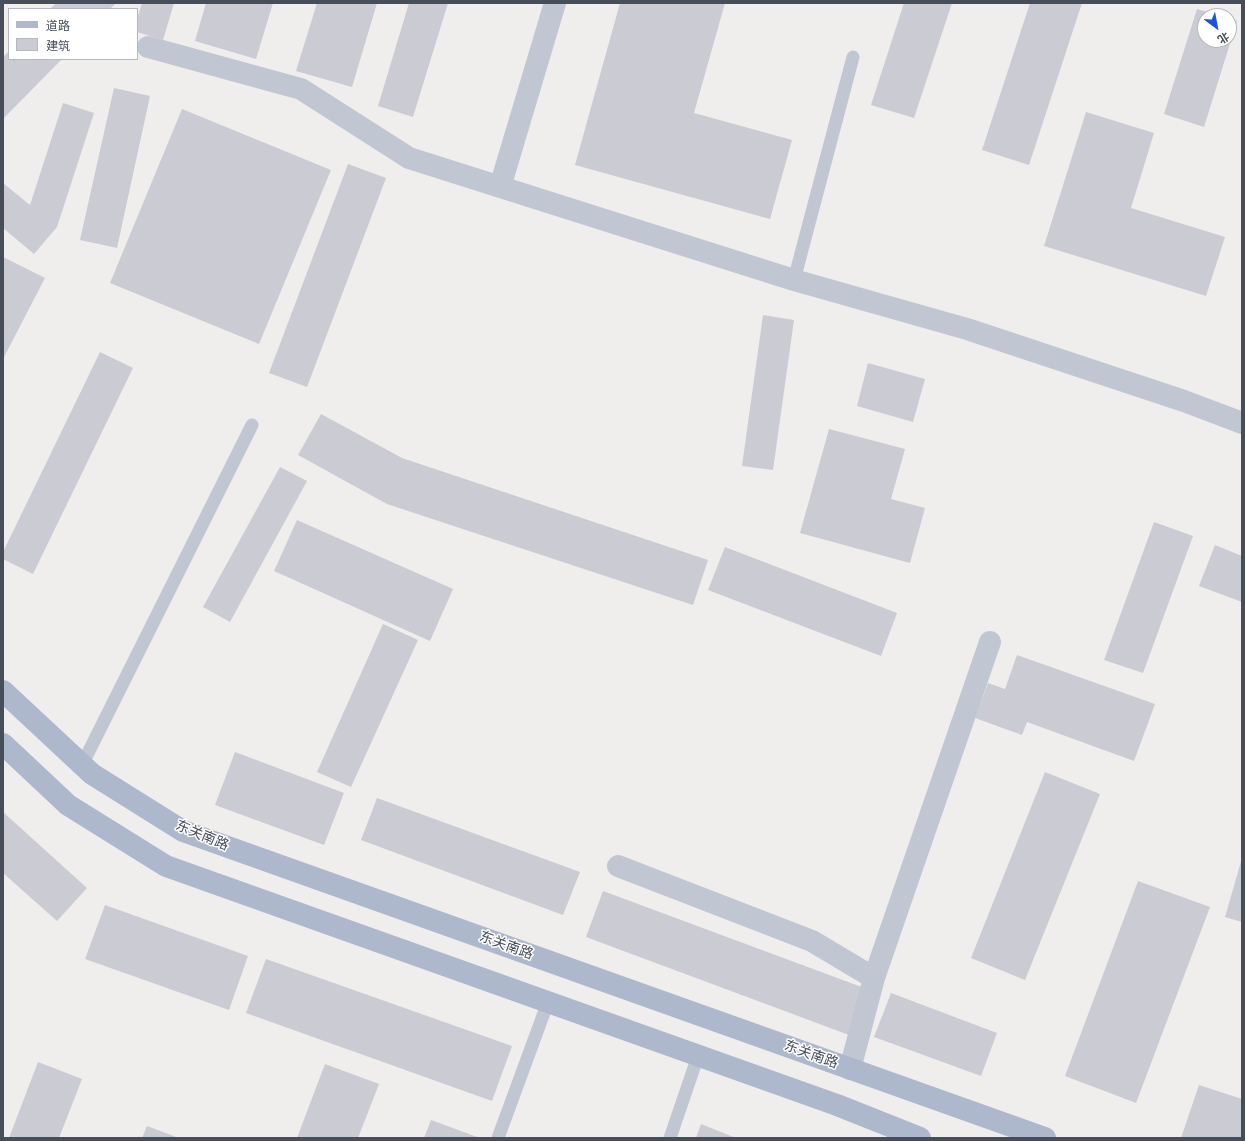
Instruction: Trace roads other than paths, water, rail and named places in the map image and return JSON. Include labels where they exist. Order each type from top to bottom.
[{"type":"main road","name":"东关南路","points":[[3,691],[92,774],[183,831],[1045,1138]]},
{"type":"main road","points":[[3,744],[68,805],[166,866],[830,1103],[920,1138]]},
{"type":"street","points":[[500,186],[556,3]]},
{"type":"street","points":[[148,47],[301,89],[409,158],[794,280],[967,329],[1184,401],[1242,423]]},
{"type":"street","points":[[850,1069],[874,978],[990,642]]},
{"type":"street","points":[[618,866],[812,941],[874,978]]},
{"type":"lane","points":[[794,280],[853,57]]},
{"type":"lane","points":[[82,765],[252,425]]},
{"type":"lane","points":[[498,1138],[548,1002]]},
{"type":"lane","points":[[670,1138],[698,1056]]}]
